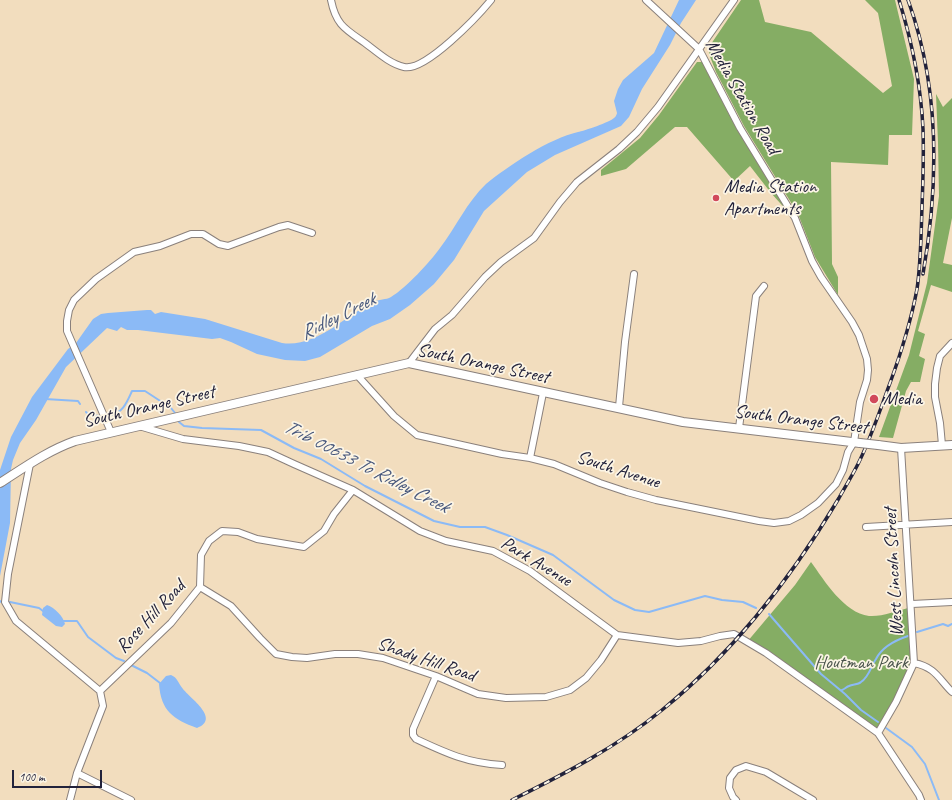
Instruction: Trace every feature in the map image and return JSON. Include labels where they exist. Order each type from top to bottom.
[{"type":"main road","name":"South Orange Street","points":[[0,483],[57,448],[75,441],[409,363],[683,422],[902,448],[952,445]]},
{"type":"street","points":[[331,0],[334,13],[341,26],[390,61],[405,68],[424,62],[438,53],[480,14],[491,0]]},
{"type":"street","name":"Media Station Road","points":[[646,0],[700,49],[740,128],[795,218],[815,267],[859,335],[867,359],[868,370],[867,380],[860,402],[857,442]]},
{"type":"street","points":[[409,363],[435,329],[452,315],[485,277],[501,262],[534,238],[560,202],[577,182],[619,149],[637,132],[658,107],[734,0]]},
{"type":"street","points":[[111,432],[67,331],[66,320],[68,310],[74,300],[96,279],[134,252],[160,246],[191,234],[203,234],[219,244],[228,246],[288,225],[312,233]]},
{"type":"street","points":[[619,408],[625,342],[634,274]]},
{"type":"street","points":[[739,428],[756,296],[764,286]]},
{"type":"street","points":[[942,445],[935,397],[935,384],[940,356],[952,343]]},
{"type":"street","name":"South Avenue","points":[[357,375],[394,416],[417,435],[554,464],[600,483],[656,500],[758,521],[774,523],[789,521],[801,515],[818,503],[840,478],[848,452],[857,442]]},
{"type":"street","points":[[530,458],[543,393]]},
{"type":"street","name":"Park Avenue","points":[[136,426],[183,439],[239,446],[268,452],[353,490],[420,532],[446,541],[493,551],[530,571],[617,634],[678,643],[701,641],[734,634],[766,653],[878,733]]},
{"type":"street","name":"West Lincoln Street","points":[[878,733],[896,702],[914,663],[912,604],[902,448]]},
{"type":"street","points":[[30,464],[8,574],[5,602],[16,621],[100,691],[103,706],[78,773],[70,800]]},
{"type":"street","name":"Rose Hill Road","points":[[100,691],[171,623],[200,587],[201,555],[209,541],[222,531],[238,532],[257,539],[304,548],[324,531],[334,514],[353,490]]},
{"type":"street","points":[[866,528],[906,524],[952,522]]},
{"type":"street","name":"Shady Hill Road","points":[[200,587],[231,606],[276,654],[307,658],[335,654],[358,654],[383,658],[436,676],[478,694],[506,698],[546,696],[570,690],[586,678],[601,660],[617,634]]},
{"type":"street","points":[[912,604],[952,602]]},
{"type":"street","points":[[914,663],[923,665],[936,673],[952,692]]},
{"type":"street","points":[[436,676],[413,729],[413,735],[416,739],[456,757],[483,764],[502,766]]},
{"type":"street","points":[[878,733],[921,800]]},
{"type":"street","points":[[736,800],[729,788],[730,778],[736,770],[746,766],[766,772],[813,800]]},
{"type":"street","points":[[78,773],[131,800]]},
{"type":"green space","points":[[741,0],[759,0],[765,22],[811,32],[883,93],[892,86],[878,13],[865,0],[895,0],[914,79],[912,135],[889,135],[888,165],[831,162],[832,264],[838,277],[838,295],[815,257],[798,214],[744,126],[716,72],[709,54],[711,44]]},
{"type":"green space","points":[[697,62],[703,62],[738,129],[789,213],[750,166],[734,181],[687,127],[675,127],[626,169],[601,176],[601,170],[640,138],[659,115]]},
{"type":"green space","points":[[936,94],[943,107],[952,98],[952,218],[943,263],[952,265],[952,292],[931,285],[918,331],[925,334],[919,356],[925,359],[920,382],[911,382],[906,391],[893,438],[879,437],[909,355],[927,283],[939,196]]},
{"type":"green space","name":"Houtman Park","points":[[811,562],[836,595],[851,609],[860,614],[879,616],[908,608],[914,663],[878,733],[747,642],[795,585]]},
{"type":"water","points":[[679,0],[696,0],[642,89],[629,117],[621,126],[555,155],[527,172],[484,211],[454,260],[434,284],[410,305],[390,319],[372,326],[320,357],[305,361],[285,360],[257,354],[220,338],[212,339],[127,330],[121,327],[117,331],[107,328],[66,367],[36,420],[20,443],[11,469],[10,523],[0,576],[0,470],[11,437],[32,397],[68,349],[76,343],[93,319],[101,314],[151,310],[155,314],[161,312],[205,319],[282,343],[295,343],[307,341],[318,336],[330,330],[373,302],[391,297],[410,281],[436,254],[467,207],[486,184],[517,161],[542,146],[567,135],[602,124],[612,120],[615,117],[617,113],[614,101],[618,89],[623,80],[654,53]]},
{"type":"water","points":[[47,605],[61,615],[65,624],[62,627],[56,626],[42,615],[43,608]]},
{"type":"water","points":[[171,675],[177,679],[183,689],[202,708],[206,719],[204,724],[197,728],[181,721],[170,713],[162,701],[159,684],[166,676]]},
{"type":"waterway","name":"Trib 00633 To Ridley Creek","points":[[110,415],[121,409],[132,391],[145,391],[171,408],[175,413]]},
{"type":"waterway","name":"Trib 00633 To Ridley Creek","points":[[45,399],[78,401],[80,404]]},
{"type":"waterway","name":"Trib 00633 To Ridley Creek","points":[[86,412],[89,415],[100,416]]},
{"type":"waterway","name":"Trib 00633 To Ridley Creek","points":[[179,422],[184,426],[202,428],[261,430],[294,448],[321,459],[365,486],[434,521],[460,527],[485,527],[553,555],[614,600],[635,610],[649,612],[705,596],[722,600],[743,602],[756,608]]},
{"type":"waterway","points":[[10,602],[39,608],[43,611]]},
{"type":"waterway","name":"Trib 00633 To Ridley Creek","points":[[769,614],[821,674],[861,710],[878,722]]},
{"type":"waterway","points":[[63,621],[77,621],[88,637],[116,658],[124,661]]},
{"type":"waterway","points":[[917,632],[943,624],[948,626],[952,624]]},
{"type":"waterway","points":[[842,690],[864,680],[882,651],[894,642],[908,636]]},
{"type":"waterway","points":[[131,665],[147,673],[160,683]]},
{"type":"waterway","name":"Trib 00633 To Ridley Creek","points":[[886,728],[912,747],[925,764],[939,800]]},
{"type":"railway","points":[[512,800],[590,759],[627,736],[662,710],[713,664],[760,612],[781,585],[821,527],[858,464],[875,424],[902,349],[915,301],[919,269],[923,168],[922,113],[915,64],[899,0]]},
{"type":"railway","points":[[908,0],[926,67],[934,136],[932,205],[923,274]]},
{"type":"place","name":"Media Station Apartments","points":[[716,198]]},
{"type":"place","name":"Media","points":[[874,399]]},
{"type":"water label","name":"Ridley Creek","points":[[338,317]]}]
